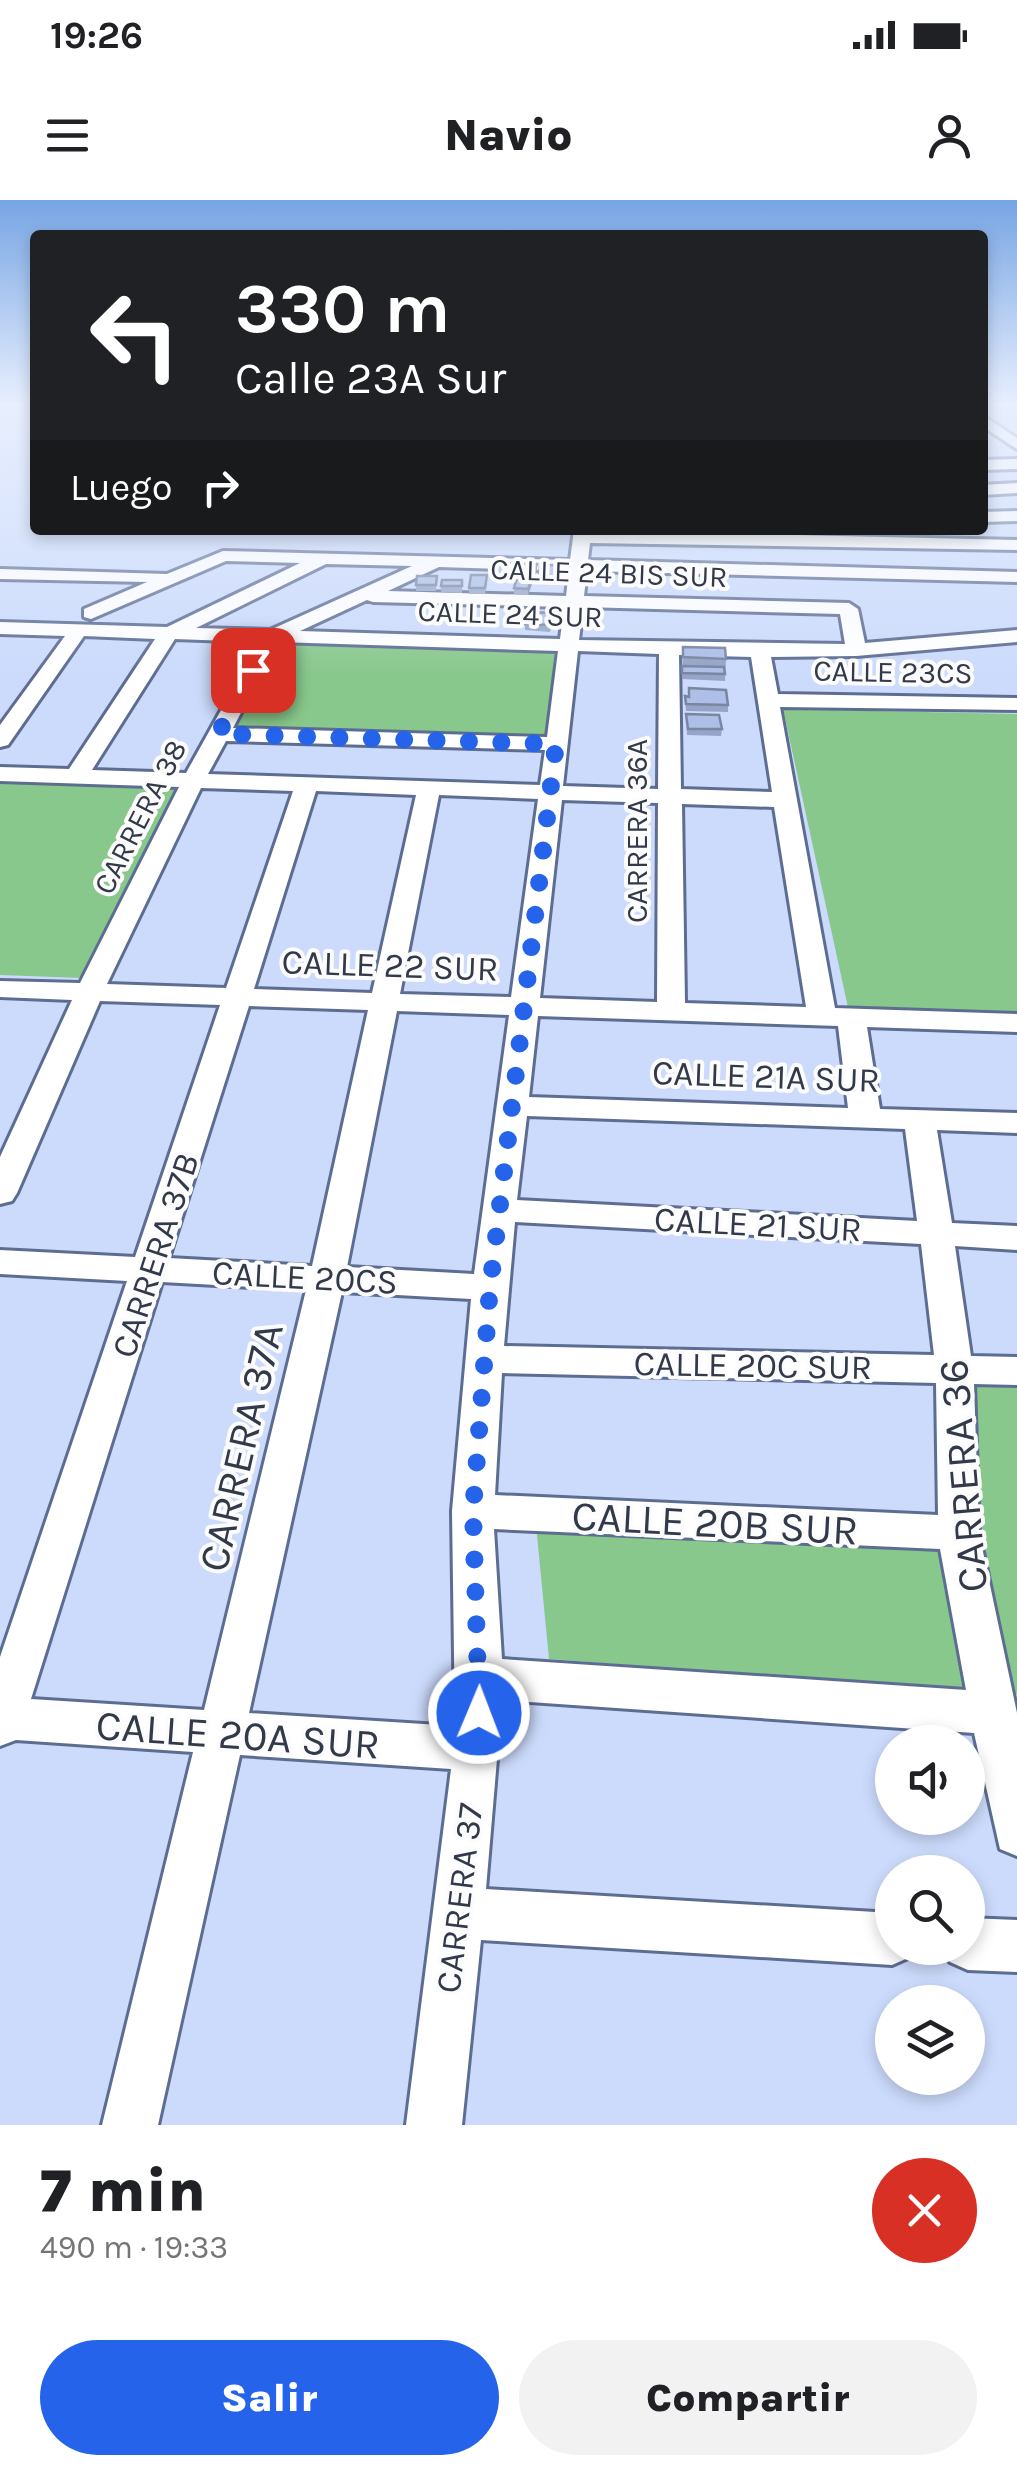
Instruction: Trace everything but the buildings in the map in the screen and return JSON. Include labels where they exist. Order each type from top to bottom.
[{"type":"street","points":[[988,517],[1017,516]]},
{"type":"street","points":[[945,535],[1017,600]]},
{"type":"street","points":[[761,536],[770,573]]},
{"type":"street","points":[[577,559],[761,536],[958,548],[1017,545]]},
{"type":"street","points":[[0,740],[85,622],[223,556],[436,562],[577,559],[770,573],[1017,577]]},
{"type":"street","points":[[77,775],[168,634],[323,559]]},
{"type":"street","name":"CALLE 24 BIS SUR","points":[[368,596],[577,559],[849,610],[856,650]]},
{"type":"street","name":"CARRERA 37","points":[[434,2125],[477,1749],[480,1678],[473,1511],[488,1359],[490,1287],[577,559]]},
{"type":"street","points":[[271,638],[436,562]]},
{"type":"street","points":[[0,574],[172,578]]},
{"type":"street","name":"CALLE 24 SUR","points":[[0,628],[85,622],[168,634],[669,649],[856,650],[1014,642]]},
{"type":"street","name":"CARRERA 38","points":[[0,1193],[89,993],[194,779],[271,638]]},
{"type":"street","name":"CARRERA 36A","points":[[669,649],[671,1013]]},
{"type":"street","points":[[760,650],[788,800],[837,1018],[865,1116]]},
{"type":"street","name":"CALLE 23CS","points":[[769,700],[1017,704]]},
{"type":"street","points":[[218,734],[556,744]]},
{"type":"street","points":[[0,774],[788,800]]},
{"type":"street","name":"CARRERA 37B","points":[[1,1720],[308,783]]},
{"type":"street","name":"CARRERA 37A","points":[[130,2125],[327,1278],[429,787]]},
{"type":"street","name":"CALLE 22 SUR","points":[[0,989],[1017,1023]]},
{"type":"street","name":"CALLE 21A SUR","points":[[514,1106],[1017,1123]]},
{"type":"street","name":"CARRERA 36","points":[[919,1118],[954,1369],[961,1484],[958,1532],[1017,1832]]},
{"type":"street","name":"CALLE 21 SUR","points":[[500,1210],[1017,1238]]},
{"type":"street","name":"CALLE 20CS","points":[[0,1262],[490,1287]]},
{"type":"street","name":"CALLE 20C SUR","points":[[488,1359],[1017,1370]]},
{"type":"street","name":"CALLE 20B SUR","points":[[473,1511],[958,1532]]},
{"type":"street","points":[[480,1678],[994,1713]]},
{"type":"street","name":"CALLE 20A SUR","points":[[1,1720],[477,1749]]},
{"type":"street","points":[[457,1914],[875,1938]]},
{"type":"street","points":[[985,1945],[1017,1946]]},
{"type":"green space","points":[[277,640],[559,647],[548,741],[228,731]]},
{"type":"green space","points":[[783,709],[1017,714],[1017,1016],[849,1012]]},
{"type":"green space","points":[[0,783],[178,788],[82,978],[0,975]]},
{"type":"green space","points":[[968,1371],[1017,1375],[1017,1694],[549,1659],[536,1525],[974,1549]]},
{"type":"route","points":[[253,670],[218,734],[556,744],[490,1287],[488,1359],[473,1511],[479,1713]]}]
